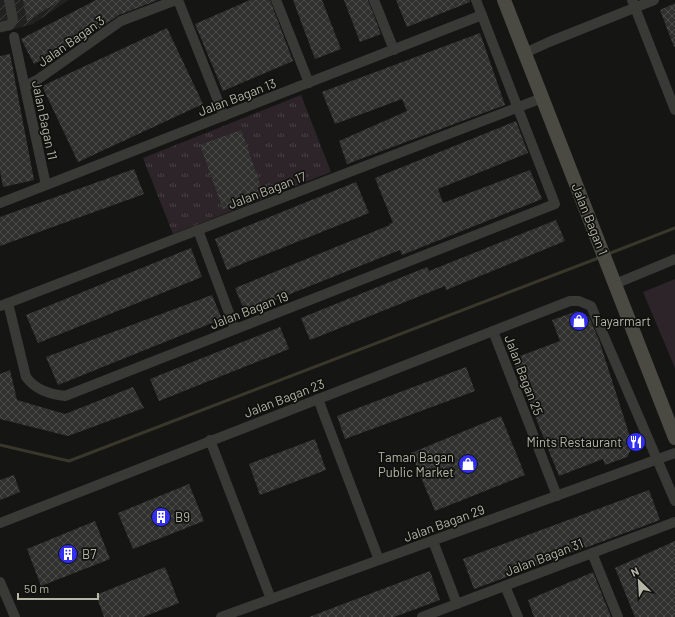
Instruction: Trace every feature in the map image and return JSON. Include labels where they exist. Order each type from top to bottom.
[{"type":"street","points":[[0,27],[10,25],[13,20],[9,0]]},
{"type":"street","points":[[177,0],[224,116]]},
{"type":"street","name":"Jalan Bagan 3","points":[[25,86],[37,80],[121,21],[177,0]]},
{"type":"street","points":[[276,0],[309,83]]},
{"type":"street","points":[[374,0],[394,50]]},
{"type":"street","points":[[476,0],[518,107]]},
{"type":"street","name":"Jalan Bagan 1","points":[[504,0],[675,438]]},
{"type":"street","points":[[525,53],[633,4],[654,0]]},
{"type":"street","points":[[633,4],[675,110]]},
{"type":"street","name":"Jalan Bagan 13","points":[[0,203],[482,15]]},
{"type":"street","name":"Jalan Bagan 11","points":[[14,37],[46,185]]},
{"type":"street","name":"Jalan Bagan 17","points":[[4,304],[542,98]]},
{"type":"street","name":"Jalan Bagan 19","points":[[4,304],[26,377],[38,388],[55,395],[65,396],[555,204],[518,107]]},
{"type":"street","points":[[198,230],[235,329]]},
{"type":"street","points":[[614,279],[675,259]]},
{"type":"street","name":"Jalan Bagan 23","points":[[0,523],[570,301],[579,301],[591,306],[658,459]]},
{"type":"street","name":"Jalan Bagan 25","points":[[493,331],[557,496]]},
{"type":"street","points":[[318,399],[379,560]]},
{"type":"street","points":[[210,440],[271,599]]},
{"type":"street","name":"Jalan Bagan 29","points":[[221,617],[675,453]]},
{"type":"street","points":[[658,459],[675,501]]},
{"type":"street","name":"Jalan Bagan 31","points":[[422,617],[675,522]]},
{"type":"street","points":[[433,541],[457,604]]},
{"type":"street","points":[[592,553],[618,617]]},
{"type":"street","points":[[0,582],[16,617]]},
{"type":"street","points":[[505,586],[518,617]]},
{"type":"shaded area","points":[[0,0],[69,0],[33,24],[0,33]]},
{"type":"green space","points":[[301,95],[331,172],[173,234],[143,158]]},
{"type":"green space","points":[[675,279],[675,368],[643,292]]},
{"type":"building","points":[[23,0],[61,0],[27,21]]},
{"type":"building","points":[[96,0],[158,0],[119,15],[90,35],[34,64],[21,39]]},
{"type":"building","points":[[250,0],[270,0],[293,61],[223,91],[195,24]]},
{"type":"building","points":[[293,0],[322,0],[341,49],[315,59]]},
{"type":"building","points":[[344,0],[368,0],[381,34],[360,42]]},
{"type":"building","points":[[396,0],[470,0],[470,2],[407,27]]},
{"type":"building","points":[[675,3],[675,47],[674,47],[660,10]]},
{"type":"building","points":[[167,28],[203,104],[78,162],[42,86]]},
{"type":"building","points":[[480,33],[505,105],[347,164],[339,141],[407,111],[402,99],[335,124],[322,92]]},
{"type":"building","points":[[10,54],[34,180],[3,187],[0,171],[0,56]]},
{"type":"building","points":[[516,121],[528,153],[438,189],[443,203],[530,170],[542,199],[402,255],[400,250],[245,312],[235,288],[393,223],[375,178]]},
{"type":"building","points":[[241,130],[264,195],[223,209],[200,145]]},
{"type":"building","points":[[134,169],[144,194],[0,246],[0,217]]},
{"type":"building","points":[[356,182],[369,213],[227,270],[215,239]]},
{"type":"building","points":[[556,220],[565,241],[446,290],[445,286],[310,340],[301,318],[427,267],[429,271]]},
{"type":"building","points":[[191,248],[202,277],[38,343],[26,315]]},
{"type":"building","points":[[212,295],[222,319],[58,385],[46,357]]},
{"type":"building","points":[[577,311],[589,317],[599,340],[633,446],[627,457],[605,465],[603,459],[559,476],[512,359],[560,341],[552,320]]},
{"type":"building","points":[[280,327],[289,349],[159,401],[150,379]]},
{"type":"building","points":[[466,367],[475,391],[345,439],[337,416]]},
{"type":"building","points":[[10,370],[17,400],[65,414],[133,387],[144,408],[68,436],[0,419],[0,374]]},
{"type":"building","name":"Taman Bagan Public Market","points":[[501,416],[525,475],[435,511],[411,453]]},
{"type":"building","points":[[315,439],[326,470],[260,495],[249,464]]},
{"type":"building","points":[[14,475],[20,492],[0,500],[0,480]]},
{"type":"building","name":"B9","points":[[189,484],[204,521],[133,549],[118,513]]},
{"type":"building","points":[[649,490],[660,520],[474,589],[463,559]]},
{"type":"building","name":"B7","points":[[95,521],[110,559],[41,586],[27,549]]},
{"type":"building","points":[[675,541],[675,617],[635,617],[615,568]]},
{"type":"building","points":[[165,567],[179,603],[143,617],[104,617],[96,595]]},
{"type":"building","points":[[430,571],[440,600],[394,617],[309,617]]},
{"type":"building","points":[[593,572],[611,617],[534,617],[528,600]]},
{"type":"waterway","points":[[608,254],[675,228]]},
{"type":"waterway","points":[[0,445],[69,461],[601,257]]},
{"type":"place","name":"Tayarmart","points":[[579,321]]},
{"type":"place","name":"Mints Restaurant","points":[[636,442]]},
{"type":"place","name":"Taman Bagan Public Market","points":[[468,464]]},
{"type":"place","name":"B9","points":[[161,517]]},
{"type":"place","name":"B7","points":[[68,554]]}]
